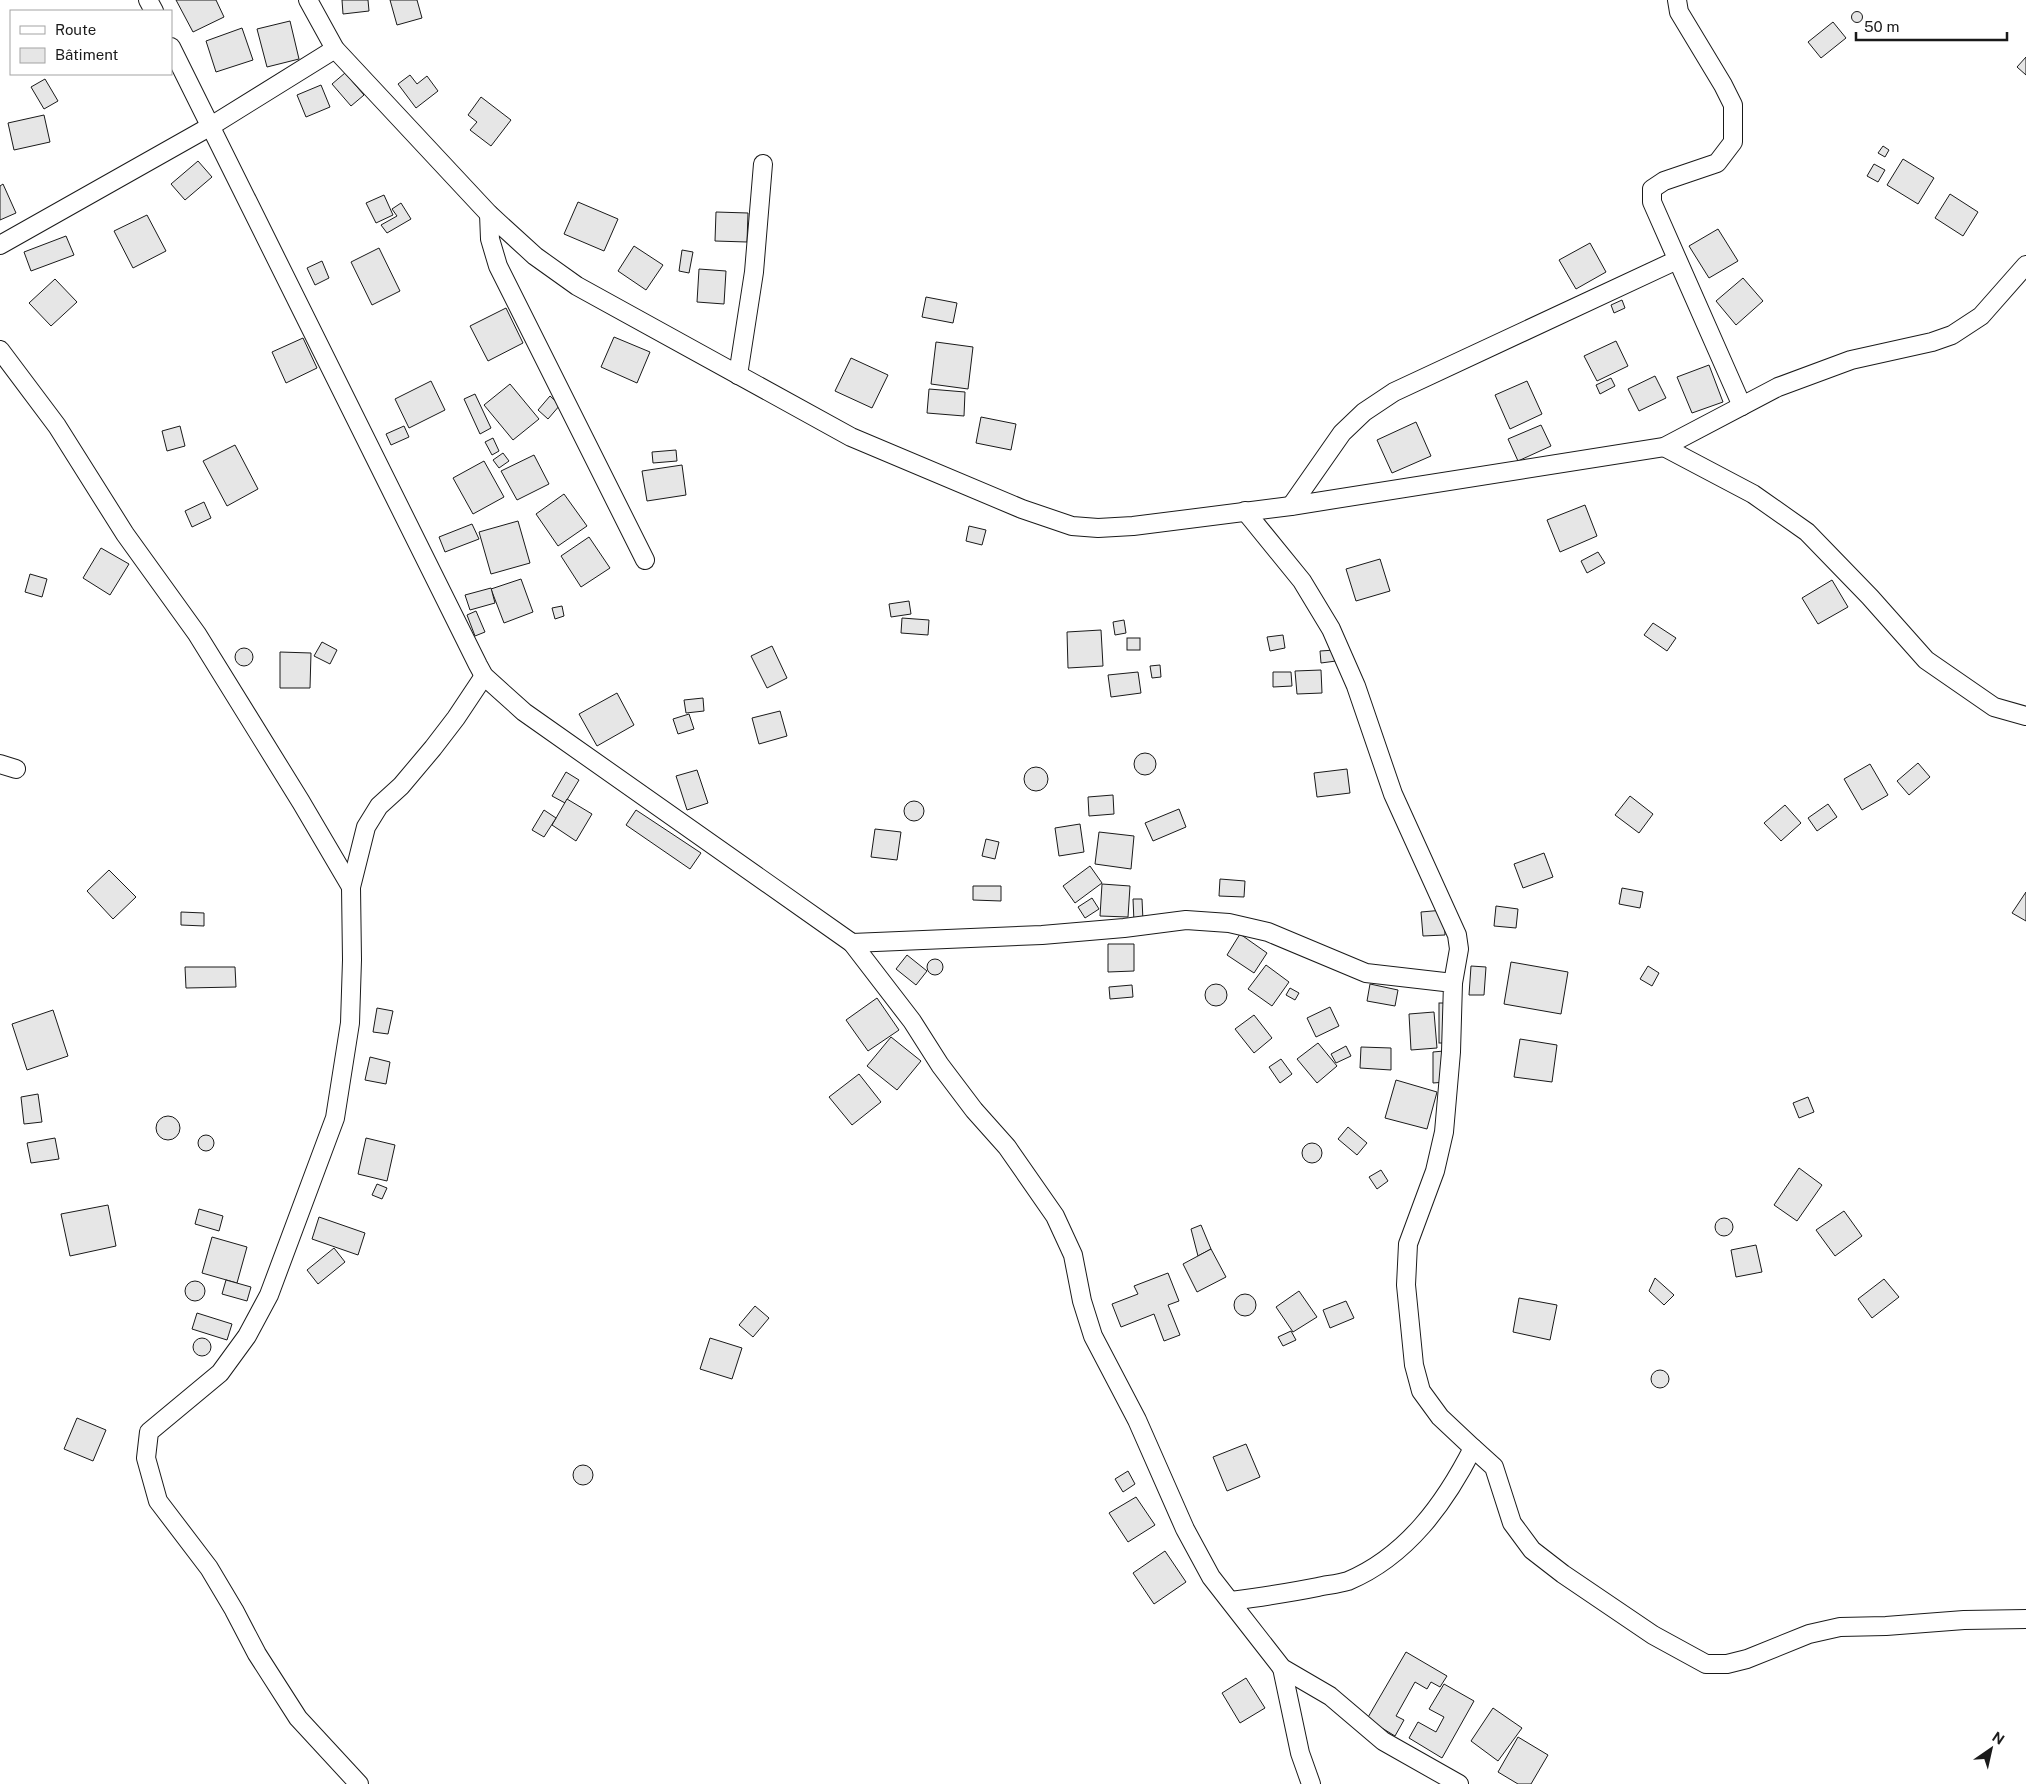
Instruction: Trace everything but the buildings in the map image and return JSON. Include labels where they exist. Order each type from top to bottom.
[{"type":"street","points":[[308,0],[335,49],[489,214],[535,256],[577,286],[851,437],[1022,509],[1072,526],[1098,528],[1133,526],[1291,506],[1664,447],[1778,387],[1851,360],[1952,336],[1981,316],[2026,265]]},
{"type":"street","points":[[1678,0],[1679,12],[1733,105],[1733,142],[1717,163],[1664,181],[1652,189],[1652,202],[1742,406]]},
{"type":"street","points":[[172,49],[484,676],[524,712],[852,943],[912,1021],[940,1065],[974,1110],[1007,1147],[1055,1216],[1073,1256],[1082,1301],[1093,1336],[1137,1420],[1184,1529],[1211,1577],[1282,1668],[1330,1696],[1383,1741],[1459,1784]]},
{"type":"street","points":[[0,245],[211,126],[335,49]]},
{"type":"street","points":[[738,374],[754,272],[763,164]]},
{"type":"street","points":[[489,214],[490,239],[498,266],[644,560]]},
{"type":"street","points":[[1291,506],[1342,433],[1364,412],[1394,392],[1677,260]]},
{"type":"street","points":[[0,350],[57,426],[125,534],[197,634],[306,810],[351,887]]},
{"type":"street","points":[[1664,447],[1753,494],[1807,532],[1870,597],[1926,660],[1994,707],[2026,716]]},
{"type":"street","points":[[1245,512],[1302,581],[1331,629],[1353,678],[1393,794],[1457,934],[1459,949],[1453,983],[1444,1132],[1435,1171],[1420,1206],[1408,1244],[1406,1285],[1414,1365],[1421,1391],[1440,1417],[1494,1467],[1512,1523],[1532,1550],[1563,1574],[1653,1635],[1706,1664],[1728,1664],[1747,1659],[1809,1634],[1840,1627],[2026,1619]]},
{"type":"street","points":[[359,1784],[298,1718],[257,1654],[209,1568],[158,1501],[146,1458],[149,1432],[220,1373],[247,1336],[269,1295],[313,1182],[335,1118],[350,1023],[352,960],[351,887],[366,827],[379,806],[401,786],[433,748],[484,676]]},
{"type":"street","points":[[852,943],[1033,935],[1124,928],[1186,920],[1229,922],[1268,932],[1366,972],[1453,983]]},
{"type":"street","points":[[1231,1601],[1296,1592],[1346,1581],[1376,1567],[1409,1540],[1432,1516],[1459,1475],[1473,1448]]},
{"type":"street","points":[[1282,1668],[1300,1753],[1311,1784]]}]
